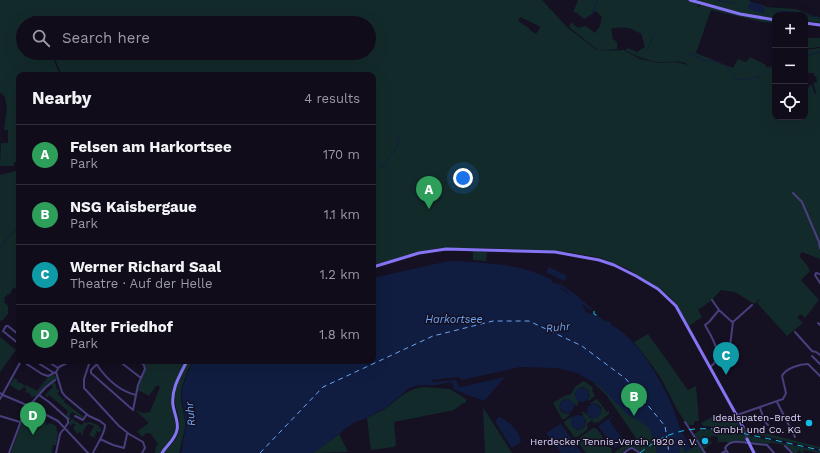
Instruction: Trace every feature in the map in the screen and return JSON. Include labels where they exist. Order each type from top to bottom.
[{"type":"main road","points":[[690,0],[740,14],[772,19]]},
{"type":"main road","points":[[808,23],[820,25]]},
{"type":"main road","points":[[376,266],[419,254],[441,250],[555,252],[599,260],[625,270],[658,289],[676,306],[743,427]]},
{"type":"main road","points":[[162,453],[173,439],[177,431],[178,424],[173,405],[174,392],[176,384],[186,364]]},
{"type":"main road","points":[[747,439],[754,453]]},
{"type":"street","points":[[793,193],[802,202],[819,242],[820,248]]},
{"type":"street","points":[[820,274],[816,273],[815,275],[820,283]]},
{"type":"street","points":[[712,300],[719,310],[733,322]]},
{"type":"street","points":[[716,349],[730,346],[733,322],[752,305]]},
{"type":"street","points":[[710,367],[716,360],[716,344],[705,325],[719,310]]},
{"type":"street","points":[[16,333],[8,326],[6,326],[3,331],[16,342]]},
{"type":"street","points":[[795,332],[812,351],[816,352],[820,356]]},
{"type":"street","points":[[812,356],[820,364]]},
{"type":"street","points":[[0,399],[20,364]]},
{"type":"street","points":[[27,364],[46,376],[50,376],[58,368],[65,364]]},
{"type":"street","points":[[40,364],[55,372],[63,393],[69,400],[87,414],[103,423],[106,427],[93,453]]},
{"type":"street","points":[[52,364],[58,368]]},
{"type":"street","points":[[89,364],[84,379],[84,388],[127,433],[143,442],[144,452]]},
{"type":"street","points":[[124,364],[141,378]]},
{"type":"street","points":[[136,395],[128,393],[120,388],[103,374],[96,365],[91,370],[91,373],[133,410],[144,365],[143,364]]},
{"type":"street","points":[[737,415],[783,399],[786,395],[786,390],[782,378],[783,373],[788,369],[809,364],[820,376]]},
{"type":"street","points":[[9,453],[28,405],[45,388],[56,380]]},
{"type":"street","points":[[0,393],[28,405],[58,421],[65,427],[72,438],[88,453]]},
{"type":"street","points":[[39,395],[67,417],[69,421],[60,435],[56,453]]},
{"type":"street","points":[[777,402],[795,438]]},
{"type":"street","points":[[760,408],[765,422],[768,425]]},
{"type":"street","points":[[75,416],[83,420],[87,414]]},
{"type":"street","points":[[0,416],[20,422]]},
{"type":"street","points":[[685,422],[705,453]]},
{"type":"street","points":[[100,439],[124,448],[127,433]]},
{"type":"street","points":[[722,453],[727,452],[726,445],[733,442],[767,445],[774,453]]},
{"type":"street","points":[[785,446],[792,453]]},
{"type":"street","points":[[624,453],[632,448],[640,453]]},
{"type":"green space","points":[[0,0],[542,0],[568,28],[598,51],[569,27],[571,22],[578,28],[586,26],[595,33],[600,26],[602,17],[596,11],[584,19],[576,12],[573,13],[578,0],[686,0],[699,4],[697,7],[701,4],[739,15],[772,20],[772,23],[762,22],[711,10],[696,53],[733,68],[738,59],[746,62],[750,57],[766,65],[766,68],[772,66],[772,120],[808,120],[808,88],[811,84],[815,94],[813,83],[817,82],[814,73],[808,73],[808,50],[820,48],[820,259],[802,252],[799,256],[810,271],[801,280],[819,300],[805,318],[801,314],[797,317],[803,323],[787,336],[757,303],[761,298],[754,304],[735,292],[721,290],[712,300],[698,310],[702,317],[689,326],[671,298],[659,288],[626,268],[601,258],[568,252],[486,248],[441,248],[432,249],[376,264],[376,72],[61,72],[55,60],[376,60],[376,16],[16,16],[16,60],[54,60],[59,72],[16,72],[16,162],[14,162],[14,166],[0,166],[1,143],[8,143],[8,130],[4,130],[7,105],[5,97],[0,92]],"holes":[[[520,17],[539,26],[540,28],[536,34],[518,21]],[[628,28],[641,33],[645,47],[637,52],[628,48],[625,50],[641,58],[658,62],[675,62],[659,63],[640,59],[624,50],[600,51],[617,49],[617,42],[613,39],[611,29]],[[675,62],[686,63],[689,65]]]},
{"type":"green space","points":[[695,0],[749,0],[751,2],[762,4],[766,7],[796,9],[804,12],[772,12],[772,18],[740,13]]},
{"type":"green space","points":[[808,14],[820,17],[820,23],[808,21]]},
{"type":"green space","points":[[808,38],[820,38],[820,47],[808,49]]},
{"type":"green space","points":[[16,171],[16,289],[14,287],[9,295],[8,294],[4,298],[4,302],[8,306],[8,314],[2,321],[0,320],[0,175]]},
{"type":"green space","points":[[473,251],[487,252],[486,261],[473,260]]},
{"type":"green space","points":[[648,334],[688,390],[696,386],[699,421],[694,421],[694,425],[688,425],[684,420],[677,410],[660,377],[634,342]]},
{"type":"green space","points":[[0,337],[16,350],[0,372]]},
{"type":"green space","points":[[145,364],[185,364],[172,397],[176,430],[171,441],[160,453],[155,453],[158,444],[150,433],[146,433],[142,437],[137,431],[149,423],[135,410],[143,413],[150,412],[160,387],[157,385],[149,396],[140,391],[137,392],[146,367]]},
{"type":"green space","points":[[186,364],[191,364],[181,390],[185,428],[179,453],[163,453],[177,436],[179,431],[179,420],[175,404],[175,393],[178,381]]},
{"type":"green space","points":[[54,375],[58,379],[45,387],[37,396],[32,397],[29,393],[25,392],[27,389],[24,387],[19,391],[10,385],[14,378],[18,380],[17,382],[20,382],[37,391],[48,377]]},
{"type":"green space","points":[[590,379],[650,422],[661,453],[645,453],[631,447],[622,453],[614,453],[623,446],[626,447],[625,445],[629,446],[629,444],[632,444],[633,440],[636,438],[607,396]]},
{"type":"green space","points":[[583,381],[593,388],[592,390],[595,396],[587,402],[590,396],[588,390],[583,387],[578,389],[575,396],[579,402],[577,403],[579,404],[576,406],[576,404],[574,405],[567,399],[560,403],[560,409],[562,412],[566,414],[571,413],[565,419],[562,419],[553,403],[572,393],[574,388]]},
{"type":"green space","points":[[55,382],[57,390],[60,390],[57,393],[63,400],[65,398],[64,402],[84,417],[80,417],[72,412],[69,416],[71,418],[69,421],[66,415],[68,411],[49,395],[47,397],[45,395],[53,387],[51,385]]},
{"type":"green space","points":[[424,387],[450,389],[466,399],[466,403],[463,403],[454,410],[394,422],[396,445],[394,447],[371,450],[367,418],[386,408],[409,391]]},
{"type":"green space","points":[[597,399],[607,412],[609,411],[609,414],[599,422],[594,423],[592,420],[587,424],[587,430],[577,437],[574,437],[564,423],[565,421],[573,416],[571,421],[572,426],[579,430],[585,425],[586,421],[582,415],[584,414],[581,413],[584,411],[590,418],[598,417],[601,409],[600,406],[596,404],[589,404]]},
{"type":"green space","points":[[483,408],[486,412],[512,453],[485,453]]},
{"type":"green space","points":[[26,410],[30,414],[26,413],[25,415],[29,417],[28,419],[35,422],[39,416],[47,423],[45,426],[49,423],[55,425],[57,429],[56,431],[58,432],[56,445],[53,445],[53,453],[11,453]]},
{"type":"green space","points":[[712,417],[729,418],[731,423],[737,422],[741,427],[820,447],[820,449],[728,428],[703,426],[701,423]]},
{"type":"green space","points":[[73,418],[73,420],[82,425],[84,422],[90,422],[98,425],[102,431],[96,431],[94,437],[96,439],[89,435],[94,426],[89,424],[83,431],[83,436],[80,432],[77,434],[73,428],[76,425],[73,423],[71,426],[69,424],[67,426],[68,429],[66,426]]},
{"type":"green space","points":[[593,428],[596,428],[603,437],[602,438],[611,448],[612,453],[586,453],[578,442],[578,439]]},
{"type":"green space","points":[[702,429],[705,432],[704,429],[723,430],[820,451],[820,453],[804,450],[804,453],[802,453],[799,450],[797,453],[794,453],[783,445],[751,442],[747,439],[748,442],[736,441],[728,444],[727,442],[718,442],[718,437],[712,436],[710,438],[706,433],[712,443],[704,449],[694,434]]},
{"type":"green space","points":[[339,434],[348,452],[313,453]]},
{"type":"green space","points":[[678,441],[681,441],[685,452],[699,444],[704,453],[680,453]]},
{"type":"water","points":[[751,2],[763,5],[765,12],[762,13],[749,9],[748,6]]},
{"type":"water","name":"Harkortsee","points":[[456,261],[517,267],[540,274],[552,280],[552,283],[563,286],[574,293],[593,309],[591,310],[579,301],[584,307],[585,311],[611,323],[611,325],[621,331],[639,349],[655,372],[672,405],[680,428],[691,449],[685,452],[681,441],[679,441],[680,453],[656,453],[657,443],[652,437],[647,426],[626,413],[597,384],[577,373],[557,368],[520,367],[462,380],[458,377],[431,380],[433,382],[455,380],[460,387],[505,377],[484,401],[453,389],[454,387],[451,382],[436,385],[420,385],[409,388],[387,407],[367,418],[355,422],[313,453],[181,453],[186,426],[182,390],[187,374],[192,364],[376,364],[376,277],[444,262]],"holes":[[[558,286],[567,291],[576,299]]]},
{"type":"water","points":[[549,267],[567,276],[564,281],[546,272]]},
{"type":"water","points":[[579,388],[585,388],[589,392],[589,398],[585,402],[579,402],[575,398],[575,392]]},
{"type":"water","points":[[567,399],[572,401],[574,406],[572,411],[567,413],[562,411],[560,406],[562,401]]},
{"type":"water","points":[[594,404],[599,406],[601,411],[599,416],[594,418],[589,416],[587,411],[589,406]]},
{"type":"water","points":[[575,415],[581,415],[585,419],[585,425],[581,429],[575,429],[571,425],[571,419]]},
{"type":"water","points":[[613,416],[614,417],[609,420],[624,441],[615,448],[598,426]]},
{"type":"water","points":[[500,417],[507,421],[519,434],[521,442],[513,447],[511,447],[496,423],[497,418]]},
{"type":"water","points":[[560,423],[582,453],[568,453],[571,451],[561,453],[546,433]]},
{"type":"waterway","points":[[593,13],[597,0]]},
{"type":"waterway","points":[[716,0],[734,4]]},
{"type":"waterway","points":[[772,10],[794,12],[820,18]]},
{"type":"waterway","points":[[647,50],[653,35],[656,34]]},
{"type":"waterway","points":[[808,55],[820,52]]},
{"type":"waterway","points":[[688,58],[691,53],[704,61],[711,60],[716,62]]},
{"type":"waterway","points":[[719,63],[726,66],[730,71]]},
{"type":"waterway","points":[[732,74],[734,78],[742,80],[758,77],[761,74]]},
{"type":"waterway","points":[[381,168],[395,149],[399,135]]},
{"type":"waterway","points":[[0,247],[16,228]]},
{"type":"waterway","points":[[41,389],[47,382]]},
{"type":"ferry route","points":[[376,362],[433,336],[493,321],[529,321],[582,346],[626,379],[665,426],[669,453]]},
{"type":"ferry route","points":[[260,453],[323,387],[373,364]]},
{"type":"tunnel","points":[[743,427],[747,439]]},
{"type":"railway","points":[[594,311],[594,314],[598,316]]},
{"type":"railway","points":[[640,453],[654,442],[669,435],[697,429],[712,429],[743,433],[820,450]]},
{"type":"place","name":"Felsen am Harkortsee","points":[[429,209]]},
{"type":"place","name":"Werner Richard Saal","points":[[726,375]]},
{"type":"place","name":"NSG Kaisbergaue","points":[[634,416]]},
{"type":"place","name":"Idealspaten-Bredt GmbH und Co. KG","points":[[809,423]]},
{"type":"place","name":"Alter Friedhof","points":[[33,435]]},
{"type":"place","name":"Herdecker Tennis-Verein 1920 e. V.","points":[[705,441]]},
{"type":"water label","name":"Ruhr","points":[[558,327]]},
{"type":"water label","name":"Ruhr","points":[[190,414]]}]
